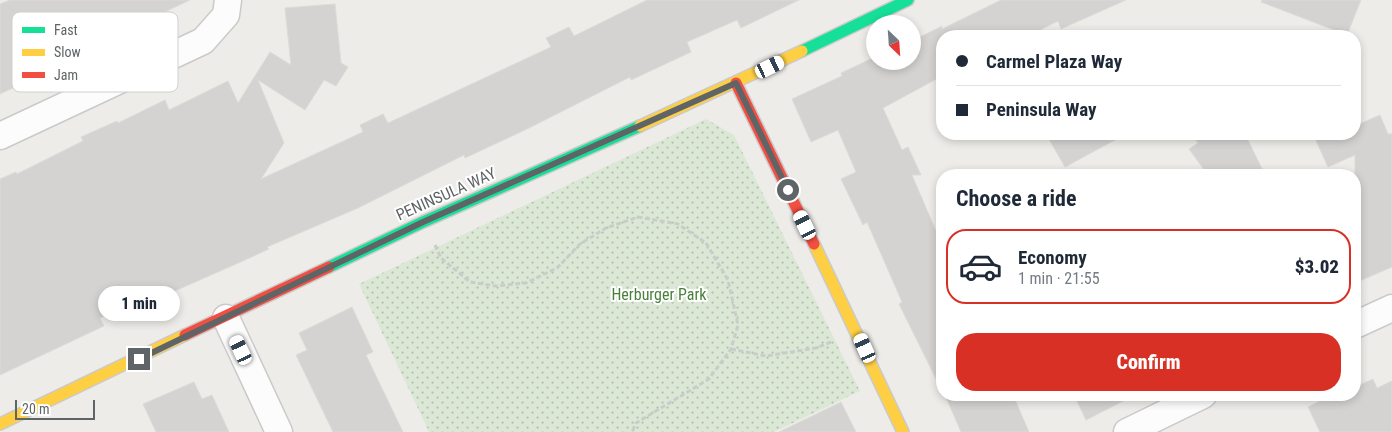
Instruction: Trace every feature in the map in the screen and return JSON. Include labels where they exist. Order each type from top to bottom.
[{"type":"street","points":[[178,53],[204,41],[226,15],[228,0]]},
{"type":"street","name":"PENINSULA WAY","points":[[0,424],[226,318],[423,222],[736,83],[908,0]]},
{"type":"street","points":[[736,83],[857,332],[903,432]]},
{"type":"street","points":[[0,136],[94,92]]},
{"type":"street","points":[[1361,322],[1392,308]]},
{"type":"street","points":[[226,318],[279,432]]},
{"type":"street","points":[[1127,432],[1190,401]]},
{"type":"path","points":[[423,222],[441,258],[470,282],[496,286],[526,283],[557,268],[580,244],[606,228],[638,217],[678,224],[706,243],[728,280],[738,325],[731,349],[709,379],[636,423],[632,432]]},
{"type":"path","points":[[731,349],[766,356],[816,348],[857,332]]},
{"type":"green space","name":"Herburger Park","points":[[706,119],[734,135],[860,391],[774,432],[429,432],[359,284]]},
{"type":"building","points":[[10,0],[190,0],[165,12],[12,12],[12,88],[0,94],[0,4]]},
{"type":"building","points":[[647,0],[799,0],[741,28],[737,20],[687,42],[691,52],[631,80],[630,77],[525,130],[465,158],[464,155],[358,208],[267,247],[269,249],[245,260],[168,294],[166,290],[100,318],[104,326],[0,375],[0,179],[16,172],[17,174],[83,141],[81,137],[117,121],[118,123],[165,100],[169,110],[228,81],[238,103],[270,52],[291,65],[285,8],[335,4],[341,63],[348,67],[336,86],[324,80],[305,110],[258,80],[284,143],[261,179],[363,132],[360,125],[383,114],[388,123],[551,47],[546,38],[569,27],[574,36]]},
{"type":"building","points":[[1001,0],[1126,0],[1061,29],[1058,21],[1040,30],[936,30],[936,79],[883,108],[902,150],[908,147],[921,175],[912,175],[936,231],[936,379],[899,304],[902,302],[867,222],[863,225],[841,179],[856,172],[838,130],[811,142],[792,99],[842,76],[841,73],[866,61],[866,70],[921,70],[921,36],[942,26],[942,29]]},
{"type":"building","points":[[1262,0],[1361,0],[1349,30],[1334,30],[1261,2]]},
{"type":"building","points":[[1380,115],[1388,134],[1392,134],[1392,267],[1361,280],[1361,169],[1355,169],[1355,155],[1328,167],[1316,140],[1361,140],[1361,123]]},
{"type":"building","points":[[1049,140],[1115,140],[1065,167]]},
{"type":"building","points":[[1196,140],[1248,140],[1262,169],[1204,169],[1189,149],[1198,143]]},
{"type":"building","points":[[352,307],[373,352],[366,355],[403,432],[333,432],[296,355],[307,350],[299,333]]},
{"type":"building","points":[[1373,379],[1377,388],[1392,381],[1392,432],[1320,432],[1308,407],[1320,401],[1361,401],[1361,384]]},
{"type":"building","points":[[194,382],[202,399],[212,395],[229,432],[156,432],[143,404]]},
{"type":"building","points":[[948,401],[1016,401],[1029,432],[961,432]]},
{"type":"building","points":[[1077,401],[1123,401],[1086,420]]},
{"type":"building","points":[[841,402],[856,432],[779,432]]},
{"type":"traffic: fast","points":[[802,51],[908,0]]},
{"type":"traffic: fast","points":[[329,267],[423,222],[640,126]]},
{"type":"traffic: slow","points":[[640,126],[802,51]]},
{"type":"traffic: slow","points":[[814,244],[903,432]]},
{"type":"traffic: slow","points":[[0,424],[185,335]]},
{"type":"traffic: jam","points":[[736,83],[814,244]]},
{"type":"traffic: jam","points":[[185,335],[329,267]]},
{"type":"route","points":[[139,359],[423,222],[736,83],[788,190]]}]
